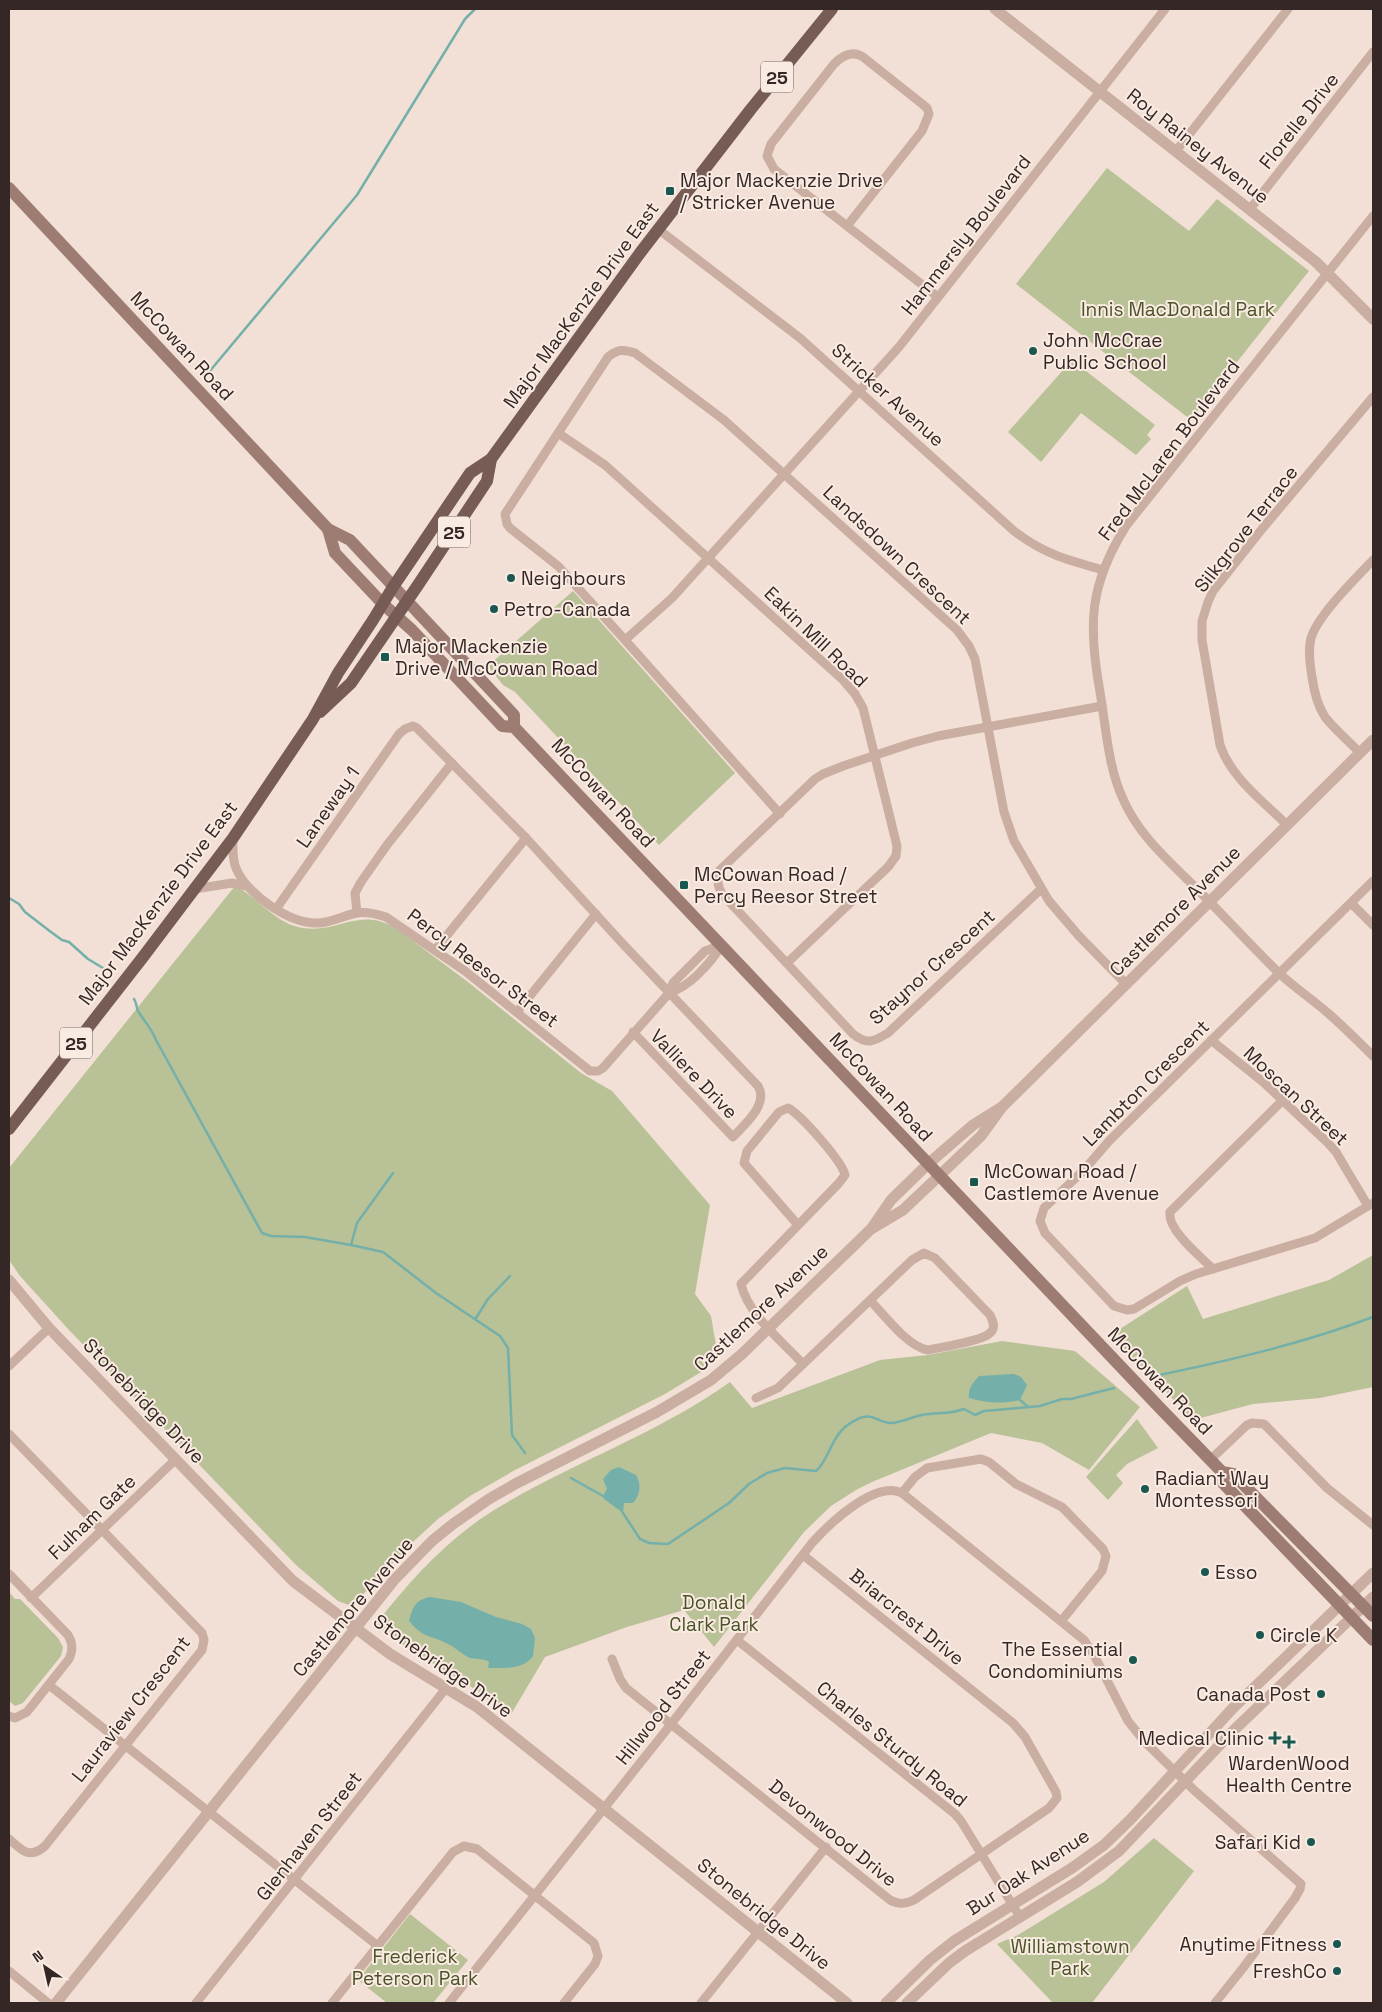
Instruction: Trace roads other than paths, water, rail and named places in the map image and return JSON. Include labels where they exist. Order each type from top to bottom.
[{"type":"main road","name":"Major MacKenzie Drive East","points":[[9,1129],[233,838],[313,719],[338,673],[393,587],[470,473],[491,459],[658,229],[832,9]]},
{"type":"main road","name":"McCowan Road","points":[[9,188],[328,529],[350,540],[514,715],[514,727]]},
{"type":"main road","name":"Major MacKenzie Drive East","points":[[313,719],[351,683],[487,481],[491,459]]},
{"type":"main road","name":"McCowan Road","points":[[328,529],[335,553],[383,604],[412,630],[502,726],[514,727],[1210,1460],[1222,1472],[1233,1474],[1373,1616]]},
{"type":"main road","name":"McCowan Road","points":[[1222,1472],[1223,1483],[1373,1640]]},
{"type":"street","name":"Roy Rainey Avenue","points":[[995,9],[1250,209],[1328,273],[1373,319]]},
{"type":"street","name":"Hammersly Boulevard","points":[[784,474],[899,347],[1165,9]]},
{"type":"street","points":[[1176,151],[1288,9]]},
{"type":"street","name":"Florelle Drive","points":[[1250,209],[1373,52]]},
{"type":"street","points":[[847,226],[922,131],[930,114],[927,108],[863,57],[854,54],[841,57],[834,64],[771,144],[767,156],[774,169],[847,226],[938,297]]},
{"type":"street","name":"Fred McLaren Boulevard","points":[[1373,216],[1126,526],[1103,570],[1092,623],[1093,649],[1116,778],[1131,816],[1144,835],[1279,973],[1331,1016],[1373,1056]]},
{"type":"street","name":"Stricker Avenue","points":[[658,229],[800,338],[1014,532],[1032,545],[1059,557],[1103,570]]},
{"type":"street","name":"Landsdown Crescent","points":[[780,814],[558,566],[507,524],[505,514],[507,510],[608,357],[616,351],[624,349],[635,353],[724,420],[957,630],[969,646],[975,659],[1004,812],[1014,841],[1041,889],[1058,912],[1126,984]]},
{"type":"street","name":"Silkgrove Terrace","points":[[1287,825],[1239,777],[1223,754],[1202,640],[1202,621],[1213,591],[1373,397]]},
{"type":"street","name":"Eakin Mill Road","points":[[558,433],[605,465],[850,686],[863,708],[897,846],[896,856],[888,867],[787,963]]},
{"type":"street","points":[[625,640],[672,598],[784,474]]},
{"type":"street","points":[[1360,753],[1326,718],[1319,706],[1314,690],[1309,658],[1311,639],[1319,623],[1373,560]]},
{"type":"street","name":"Staynor Crescent","points":[[1041,889],[888,1034],[874,1041],[863,1041],[853,1034],[722,894],[717,878],[720,870],[823,774],[912,743],[988,726],[1102,706]]},
{"type":"street","name":"Laneway 1","points":[[276,909],[400,734],[409,726],[417,728],[452,764]]},
{"type":"street","name":"Castlemore Avenue","points":[[871,1229],[903,1210],[981,1136],[1002,1107],[1373,740]]},
{"type":"street","points":[[357,913],[355,893],[360,882],[452,764],[526,838],[670,992]]},
{"type":"street","name":"Percy Reesor Street","points":[[233,838],[235,868],[246,886],[276,909],[293,918],[317,923],[333,921],[357,913],[371,913],[386,917],[435,950],[517,1012],[590,1071],[598,1071],[603,1068],[670,992],[673,983],[705,951],[722,946]]},
{"type":"street","points":[[435,950],[526,838]]},
{"type":"street","name":"Lambton Crescent","points":[[1371,1205],[1315,1238],[1180,1281],[1134,1309],[1120,1309],[1114,1306],[1044,1233],[1040,1221],[1044,1208],[1084,1170],[1109,1141],[1373,881]]},
{"type":"street","points":[[195,889],[232,883],[246,886]]},
{"type":"street","points":[[1351,903],[1373,924]]},
{"type":"street","points":[[517,1012],[596,914]]},
{"type":"street","name":"Valliere Drive","points":[[633,1032],[733,1137],[760,1104],[761,1090],[670,992]]},
{"type":"street","name":"Moscan Street","points":[[1211,1040],[1259,1078],[1336,1152],[1371,1205]]},
{"type":"street","points":[[1213,1269],[1174,1229],[1169,1218],[1170,1212],[1283,1100]]},
{"type":"street","name":"Castlemore Avenue","points":[[56,2003],[356,1627],[411,1562],[459,1519],[502,1491],[694,1392],[728,1366],[871,1229],[891,1200],[928,1164],[972,1124],[1002,1107]]},
{"type":"street","points":[[798,1225],[744,1163],[747,1151],[783,1109],[793,1111],[800,1117],[841,1164],[845,1175],[839,1183],[798,1225],[740,1284],[750,1307],[803,1364]]},
{"type":"street","points":[[756,1398],[778,1388],[870,1300],[918,1255],[924,1253],[931,1254],[990,1316],[994,1325],[993,1330],[990,1334],[980,1339],[928,1350],[913,1344],[870,1300]]},
{"type":"street","name":"Stonebridge Drive","points":[[9,1280],[49,1328],[293,1581],[403,1662],[447,1687],[477,1707],[847,2003]]},
{"type":"street","points":[[9,1366],[49,1328]]},
{"type":"street","points":[[1210,1460],[1247,1425],[1252,1423],[1264,1424],[1327,1488],[1373,1525]]},
{"type":"street","name":"Lauraview Crescent","points":[[9,1434],[202,1633],[204,1640],[202,1650],[40,1851],[32,1854],[28,1853],[9,1839]]},
{"type":"street","name":"Fulham Gate","points":[[31,1598],[176,1459]]},
{"type":"street","points":[[1062,1620],[1102,1571],[1106,1556],[1103,1549],[1062,1507],[1016,1484],[989,1462],[981,1459],[927,1468],[915,1477],[902,1493],[1062,1620],[1089,1647],[1122,1711],[1137,1733],[1185,1782],[1301,1884],[1295,1898],[1217,2002]]},
{"type":"street","name":"Hillwood Street","points":[[449,2003],[737,1640],[802,1554],[824,1530],[858,1503],[884,1491],[896,1490],[902,1493]]},
{"type":"street","name":"Briarcrest Drive","points":[[802,1554],[1003,1715],[1025,1737],[1053,1785],[1057,1798],[1049,1808],[982,1854]]},
{"type":"street","name":"Bur Oak Avenue","points":[[886,2003],[940,1951],[966,1932],[1072,1868],[1104,1845],[1233,1708],[1373,1573]]},
{"type":"street","points":[[9,1574],[71,1641],[72,1649],[69,1660],[27,1712],[15,1718],[9,1716]]},
{"type":"street","name":"Bur Oak Avenue","points":[[907,2003],[957,1957],[978,1941],[1077,1882],[1107,1861],[1137,1834],[1251,1713],[1373,1597]]},
{"type":"street","name":"Charles Sturdy Road","points":[[737,1640],[955,1814],[1020,1917]]},
{"type":"street","name":"Devonwood Drive","points":[[612,1659],[626,1688],[890,1900],[899,1904],[914,1900],[982,1854]]},
{"type":"street","points":[[49,1685],[378,1946]]},
{"type":"street","name":"Glenhaven Street","points":[[196,2003],[447,1687]]},
{"type":"street","points":[[332,2003],[453,1852],[464,1846],[477,1849],[590,1939],[597,1949],[598,1956],[595,1964],[564,2003]]},
{"type":"street","points":[[702,2003],[826,1847]]},
{"type":"street","points":[[9,1972],[48,2003]]},
{"type":"water","points":[[1014,1374],[1021,1377],[1027,1385],[1020,1400],[994,1402],[969,1398],[970,1388],[979,1376]]},
{"type":"water","points":[[619,1467],[636,1475],[640,1486],[639,1493],[633,1503],[624,1503],[623,1513],[604,1499],[603,1496],[607,1489],[603,1479],[611,1470]]},
{"type":"water","points":[[430,1597],[461,1602],[531,1629],[535,1638],[533,1656],[529,1661],[519,1666],[488,1668],[489,1662],[470,1658],[450,1645],[424,1634],[409,1621],[415,1605],[421,1600]]},
{"type":"waterway","points":[[209,372],[357,195],[465,19],[475,9]]},
{"type":"waterway","points":[[9,898],[19,904],[25,912],[51,932],[62,940],[69,942],[88,959],[108,971]]},
{"type":"waterway","points":[[134,999],[138,1011],[152,1031],[262,1233],[271,1236],[305,1237],[383,1252],[436,1293],[500,1336],[508,1348],[512,1435],[525,1453]]},
{"type":"waterway","points":[[351,1245],[357,1223],[393,1173]]},
{"type":"waterway","points":[[476,1318],[488,1299],[510,1276]]},
{"type":"waterway","points":[[1159,1375],[1268,1350],[1321,1335],[1373,1317]]},
{"type":"waterway","points":[[623,1513],[640,1539],[649,1543],[668,1544],[729,1503],[749,1484],[767,1473],[785,1468],[816,1471],[824,1461],[838,1435],[857,1419],[869,1416],[886,1423],[892,1423],[922,1415],[964,1409],[975,1415],[984,1411],[1040,1406],[1062,1399],[1071,1399],[1114,1388]]},
{"type":"waterway","points":[[1020,1400],[1027,1406]]},
{"type":"waterway","points":[[571,1478],[603,1496]]},
{"type":"place","name":"Major Mackenzie Drive / Stricker Avenue","points":[[670,191]]},
{"type":"place","name":"John McCrae Public School","points":[[1033,351]]},
{"type":"place","name":"Neighbours","points":[[511,578]]},
{"type":"place","name":"Petro-Canada","points":[[494,609]]},
{"type":"place","name":"Major Mackenzie Drive / McCowan Road","points":[[385,657]]},
{"type":"place","name":"McCowan Road / Percy Reesor Street","points":[[684,885]]},
{"type":"place","name":"McCowan Road / Castlemore Avenue","points":[[974,1182]]},
{"type":"place","name":"Radiant Way Montessori","points":[[1145,1489]]},
{"type":"place","name":"Esso","points":[[1205,1572]]},
{"type":"place","name":"Circle K","points":[[1260,1635]]},
{"type":"place","name":"The Essential Condominiums","points":[[1133,1660]]},
{"type":"place","name":"Canada Post","points":[[1321,1694]]},
{"type":"place","name":"Medical Clinic","points":[[1275,1738]]},
{"type":"place","name":"WardenWood Health Centre","points":[[1289,1742]]},
{"type":"place","name":"Safari Kid","points":[[1311,1842]]},
{"type":"place","name":"Anytime Fitness","points":[[1337,1944]]},
{"type":"place","name":"FreshCo","points":[[1337,1971]]},
{"type":"park label","name":"Innis MacDonald Park","points":[[1178,309]]},
{"type":"park label","name":"Donald Clark Park","points":[[714,1613]]},
{"type":"park label","name":"Williamstown Park","points":[[1070,1957]]},
{"type":"park label","name":"Frederick Peterson Park","points":[[415,1967]]}]
